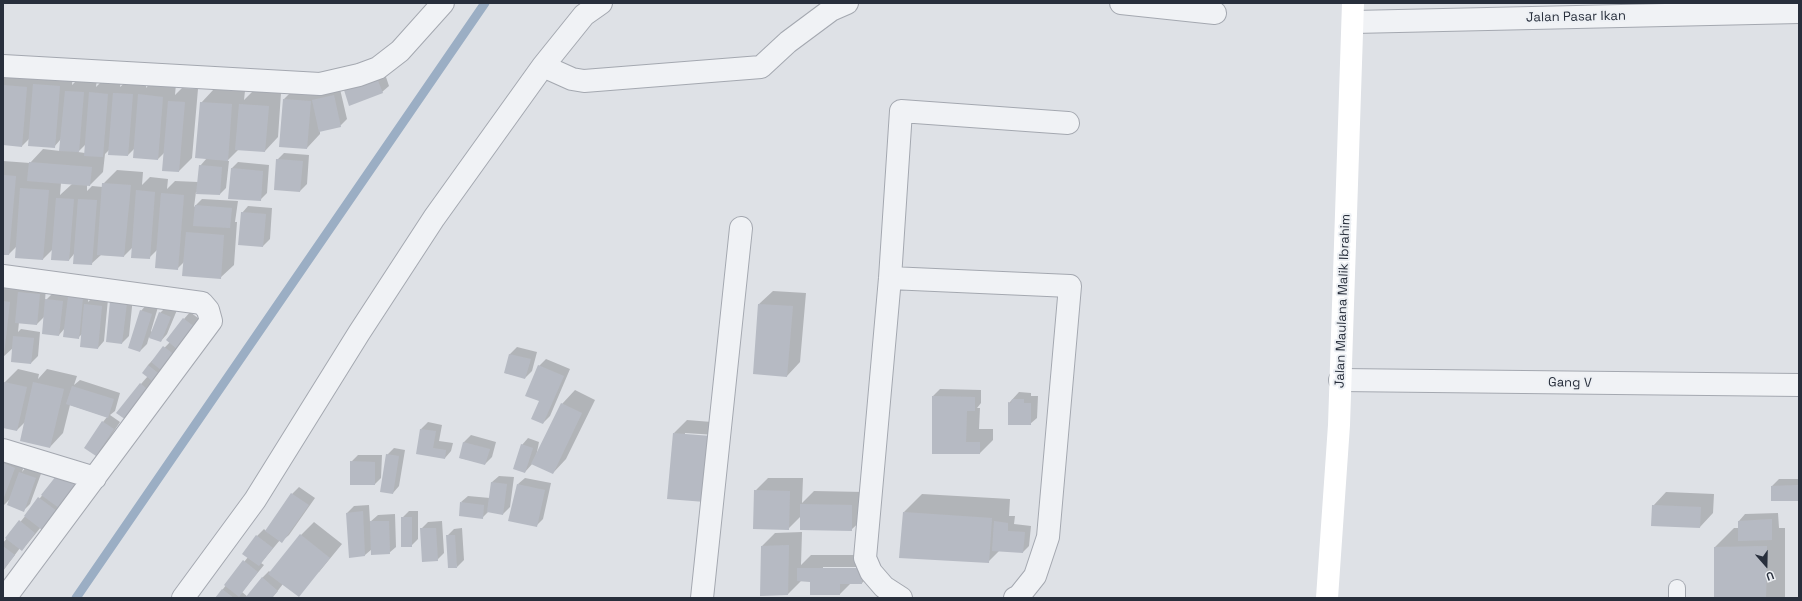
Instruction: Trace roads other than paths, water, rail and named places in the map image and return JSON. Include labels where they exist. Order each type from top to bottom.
[{"type":"main road","name":"Jalan Maulana Malik Ibrahim","points":[[1327,598],[1340,380],[1354,12]]},
{"type":"street","points":[[3,66],[320,84],[358,75],[378,68],[400,51],[443,3]]},
{"type":"street","points":[[183,598],[255,500],[359,333],[434,218],[543,66],[584,15],[601,3]]},
{"type":"street","points":[[543,66],[572,79],[584,81],[761,67],[788,42],[831,10],[847,3]]},
{"type":"street","points":[[1121,3],[1215,13]]},
{"type":"street","name":"Jalan Pasar Ikan","points":[[1354,12],[1799,12]]},
{"type":"street","points":[[901,598],[884,587],[871,572],[865,558],[890,278],[901,110],[1068,123]]},
{"type":"street","points":[[702,598],[741,228]]},
{"type":"street","points":[[3,276],[202,303],[208,310],[211,321],[95,478],[6,594]]},
{"type":"street","points":[[890,278],[1070,286],[1048,537],[1035,576],[1019,596],[1015,598]]},
{"type":"street","name":"Gang V","points":[[1340,380],[1799,385]]},
{"type":"street","points":[[3,450],[95,478]]},
{"type":"waterway","points":[[76,598],[485,3]]}]
